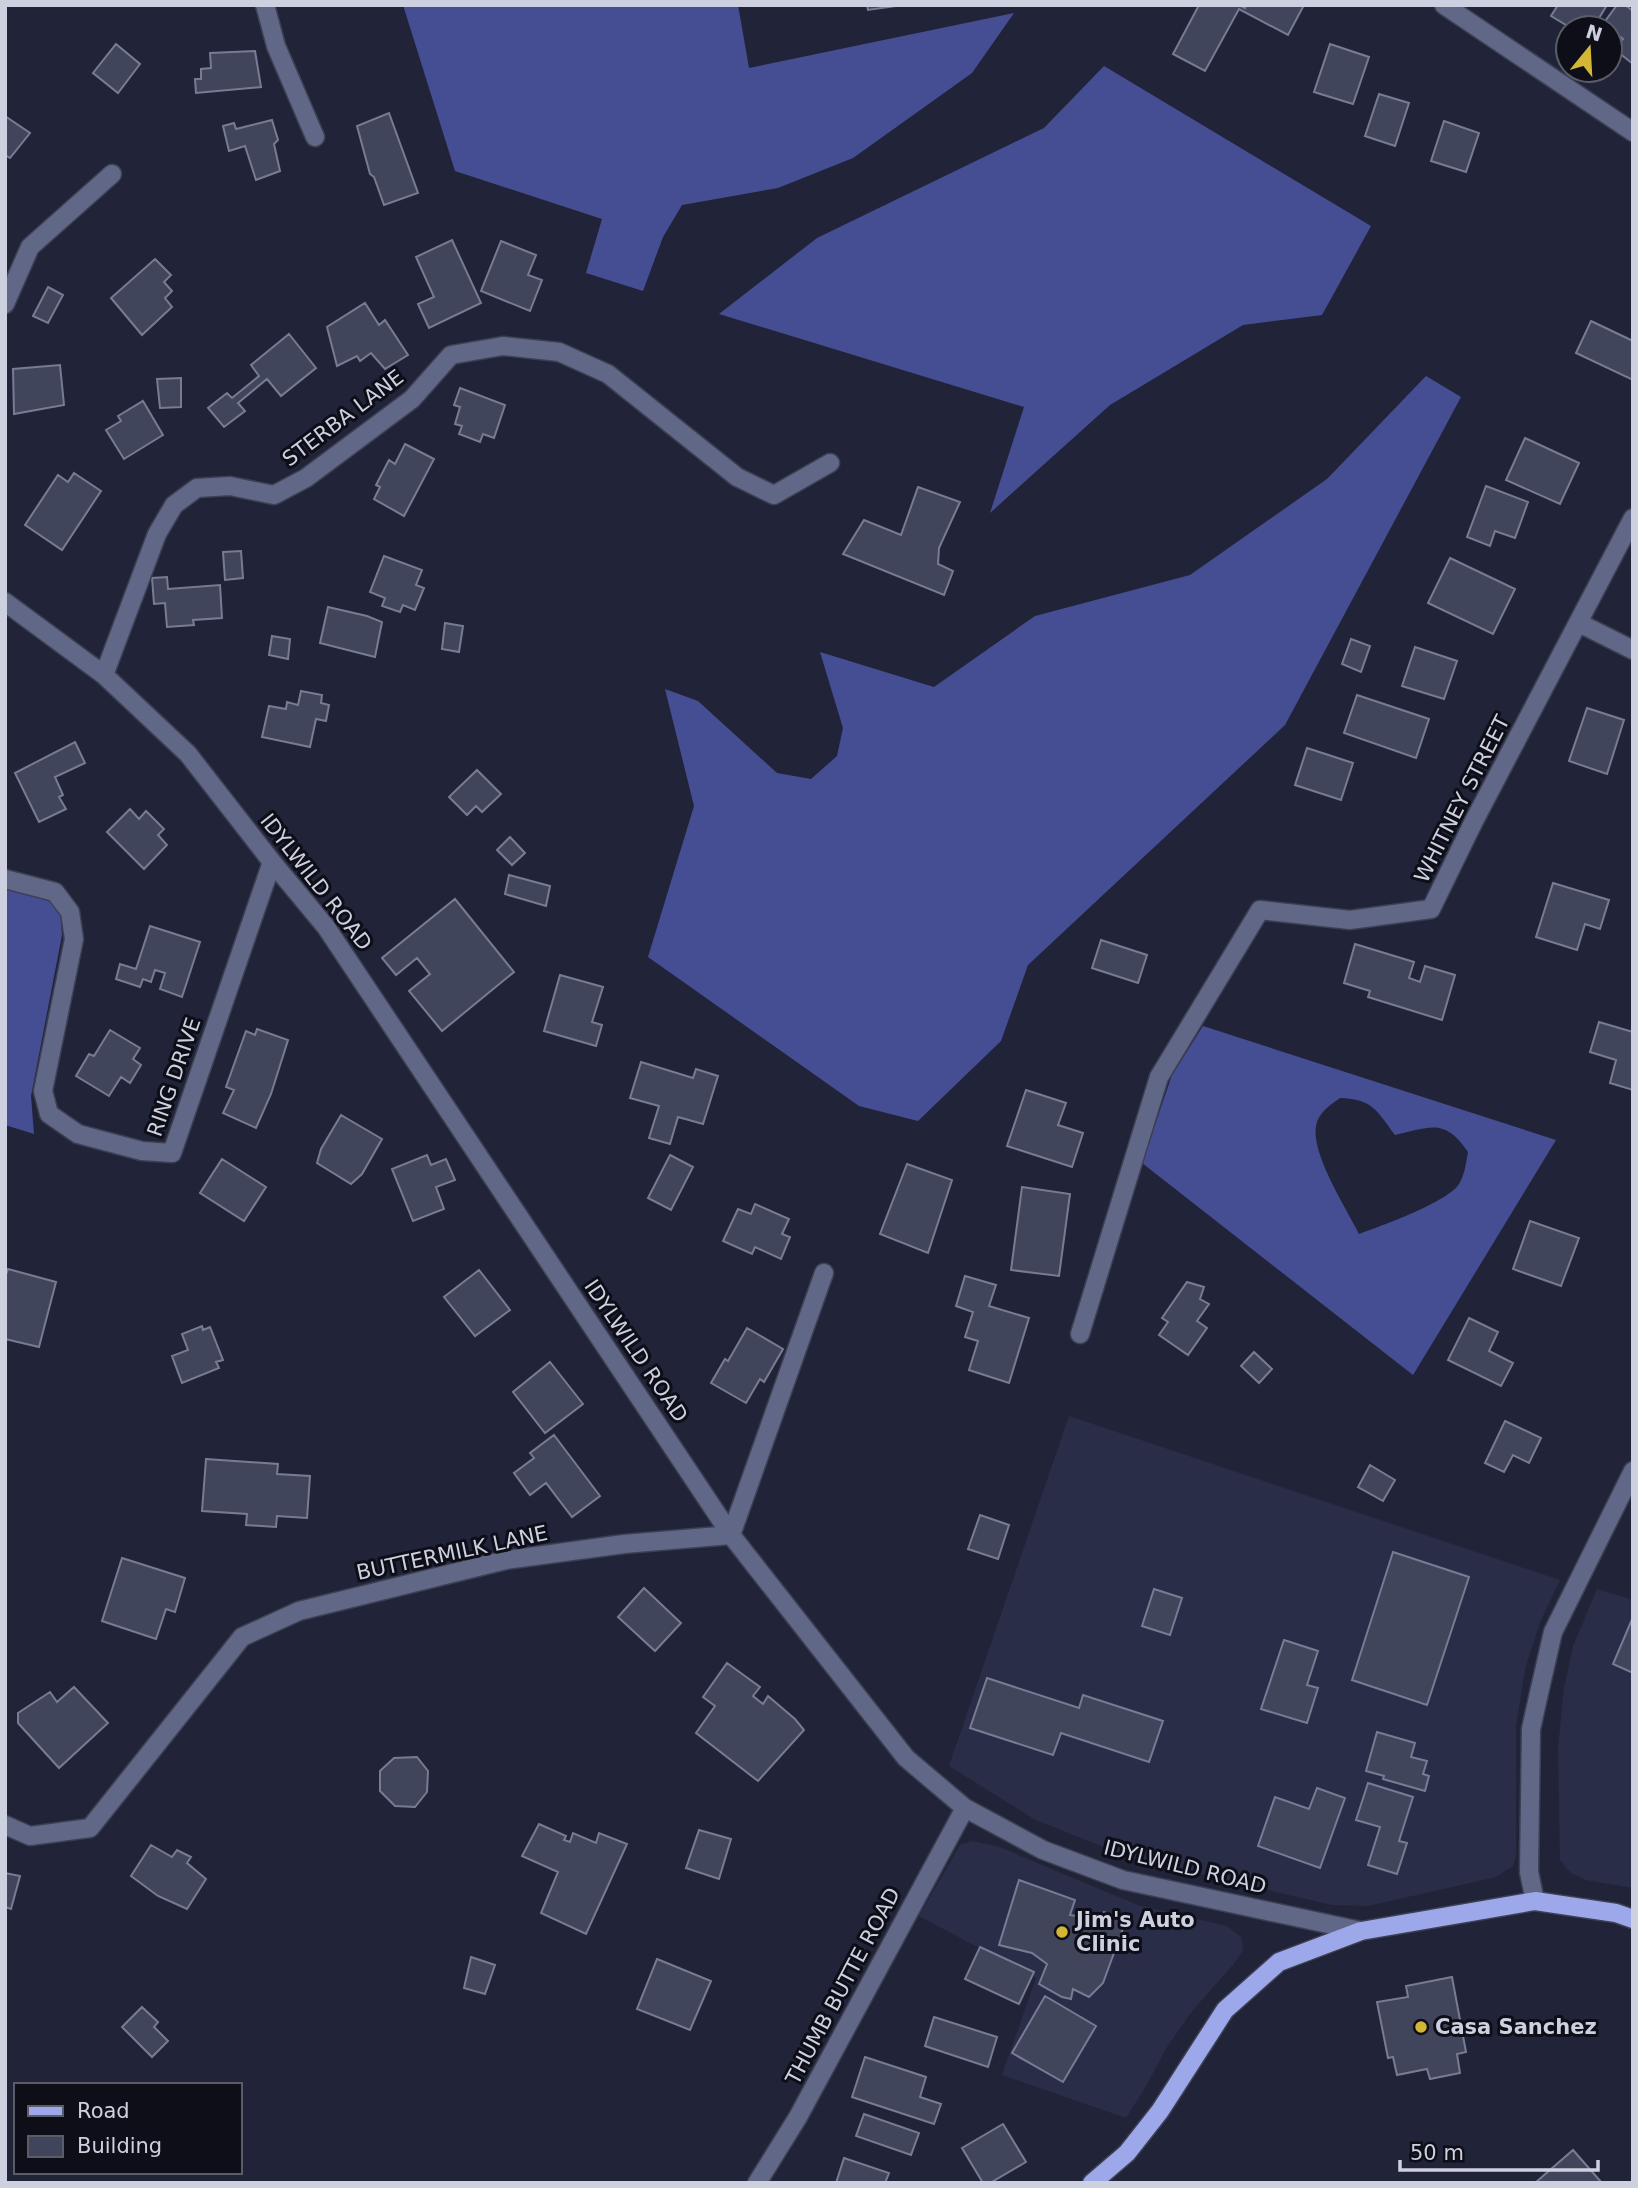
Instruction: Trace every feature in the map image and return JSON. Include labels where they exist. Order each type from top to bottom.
[{"type":"main road","points":[[1093,2183],[1127,2153],[1160,2111],[1225,2010],[1279,1962],[1362,1931],[1535,1901],[1616,1913],[1633,1919]]},
{"type":"street","points":[[265,5],[276,46],[315,137]]},
{"type":"street","points":[[1444,5],[1633,132]]},
{"type":"street","points":[[5,304],[30,247],[112,174]]},
{"type":"street","name":"STERBA LANE","points":[[104,675],[156,534],[174,505],[197,488],[230,486],[274,495],[306,478],[412,399],[451,355],[503,346],[559,352],[608,374],[737,477],[774,495],[830,463]]},
{"type":"street","name":"WHITNEY STREET","points":[[1080,1334],[1159,1077],[1260,910],[1350,920],[1431,909],[1474,821],[1633,518]]},
{"type":"street","name":"IDYLWILD ROAD","points":[[5,602],[104,675],[188,754],[326,927],[732,1535],[906,1758],[965,1808],[1042,1850],[1123,1880],[1362,1931]]},
{"type":"street","points":[[1579,623],[1633,650]]},
{"type":"street","name":"RING DRIVE","points":[[5,879],[55,892],[71,912],[75,939],[43,1091],[49,1114],[78,1133],[142,1151],[172,1153],[272,862]]},
{"type":"street","points":[[732,1535],[824,1273]]},
{"type":"street","points":[[1535,1901],[1529,1872],[1531,1728],[1553,1632],[1633,1471]]},
{"type":"street","name":"BUTTERMILK LANE","points":[[5,1825],[30,1836],[90,1828],[242,1637],[299,1611],[506,1560],[624,1544],[732,1535]]},
{"type":"street","name":"THUMB BUTTE ROAD","points":[[757,2183],[798,2117],[965,1808]]},
{"type":"shaded area","points":[[403,5],[738,5],[749,68],[1014,13],[972,73],[853,158],[778,188],[682,205],[663,237],[643,291],[586,273],[602,219],[455,171]]},
{"type":"shaded area","points":[[1104,66],[1371,226],[1322,315],[1243,325],[1110,405],[990,513],[1024,407],[719,314],[817,238],[1044,128]]},
{"type":"shaded area","points":[[1426,376],[1461,397],[1285,725],[1028,965],[1001,1041],[918,1121],[859,1106],[648,957],[694,806],[665,689],[698,701],[777,773],[811,779],[837,756],[843,728],[820,652],[934,687],[1035,616],[1190,575],[1327,479]]},
{"type":"shaded area","points":[[5,887],[46,897],[60,910],[62,935],[31,1096],[34,1134],[5,1125]]},
{"type":"shaded area","points":[[1203,1026],[1556,1140],[1413,1375],[1142,1163],[1172,1075]],"holes":[[[1340,1098],[1351,1099],[1373,1108],[1395,1135],[1428,1128],[1452,1134],[1468,1152],[1459,1184],[1428,1206],[1359,1234],[1324,1166],[1316,1138],[1317,1121],[1325,1110]]]},
{"type":"shaded area","points":[[1069,1416],[1560,1580],[1541,1620],[1526,1665],[1516,1726],[1516,1855],[1513,1866],[1496,1877],[1368,1906],[1332,1905],[1128,1857],[1034,1819],[949,1766]]},
{"type":"shaded area","points":[[1597,1589],[1633,1600],[1633,1888],[1586,1880],[1571,1873],[1560,1860],[1558,1748],[1564,1689],[1573,1646]]},
{"type":"shaded area","points":[[971,1841],[997,1846],[1138,1905],[1227,1926],[1241,1937],[1243,1951],[1193,2010],[1167,2047],[1126,2118],[1002,2075],[1036,1978],[919,1916],[960,1845]]},
{"type":"building","points":[[867,5],[903,5],[868,10]]},
{"type":"building","points":[[1199,5],[1239,5],[1245,8],[1246,5],[1304,5],[1288,35],[1239,9],[1205,71],[1173,54]]},
{"type":"building","points":[[1558,5],[1607,5],[1602,14],[1551,16]]},
{"type":"building","points":[[1617,5],[1625,5],[1633,11],[1633,64],[1624,57],[1624,14],[1610,14]]},
{"type":"building","points":[[116,44],[140,64],[118,93],[93,73]]},
{"type":"building","points":[[1330,44],[1369,57],[1353,104],[1314,92]]},
{"type":"building","points":[[255,51],[261,87],[196,93],[195,79],[201,79],[201,69],[211,68],[210,53]]},
{"type":"building","points":[[1379,94],[1409,103],[1395,146],[1365,136]]},
{"type":"building","points":[[389,113],[418,193],[384,205],[374,177],[370,174],[357,126]]},
{"type":"building","points":[[5,116],[30,133],[10,158],[5,155]]},
{"type":"building","points":[[272,120],[278,140],[274,144],[280,171],[256,180],[245,146],[229,151],[223,126],[234,123],[236,129]]},
{"type":"building","points":[[1444,121],[1479,133],[1466,172],[1431,161]]},
{"type":"building","points":[[452,240],[481,303],[429,328],[418,304],[434,297],[416,257]]},
{"type":"building","points":[[501,241],[536,255],[528,275],[542,280],[530,311],[481,291]]},
{"type":"building","points":[[155,259],[171,275],[164,282],[172,291],[165,298],[172,307],[142,335],[111,298]]},
{"type":"building","points":[[48,287],[63,295],[48,323],[33,316]]},
{"type":"building","points":[[365,303],[379,325],[385,320],[408,355],[385,369],[371,353],[360,361],[357,356],[337,366],[327,327]]},
{"type":"building","points":[[1591,321],[1633,341],[1633,380],[1576,353]]},
{"type":"building","points":[[289,334],[316,368],[281,396],[267,379],[238,403],[245,411],[224,427],[208,408],[227,393],[232,398],[259,376],[251,365]]},
{"type":"building","points":[[60,365],[64,405],[14,414],[13,369]]},
{"type":"building","points":[[181,378],[181,407],[160,408],[157,379]]},
{"type":"building","points":[[460,388],[505,405],[494,438],[483,434],[480,442],[459,434],[462,426],[455,424],[460,407],[454,405]]},
{"type":"building","points":[[143,401],[163,435],[124,459],[106,430],[121,421],[118,416]]},
{"type":"building","points":[[1525,438],[1579,463],[1560,504],[1506,480]]},
{"type":"building","points":[[405,444],[434,459],[404,516],[374,499],[380,487],[376,485],[389,460],[395,464]]},
{"type":"building","points":[[74,473],[101,491],[62,550],[25,525],[58,475],[68,482]]},
{"type":"building","points":[[1486,486],[1528,502],[1515,538],[1495,531],[1490,546],[1467,537]]},
{"type":"building","points":[[918,487],[960,502],[939,548],[938,564],[953,571],[944,595],[843,554],[864,520],[901,535]]},
{"type":"building","points":[[241,551],[243,578],[225,580],[223,552]]},
{"type":"building","points":[[384,556],[422,570],[416,585],[424,588],[415,610],[403,605],[400,612],[382,606],[385,598],[370,592]]},
{"type":"building","points":[[1450,558],[1515,589],[1493,634],[1428,603]]},
{"type":"building","points":[[167,577],[168,589],[220,585],[222,618],[193,620],[194,625],[167,627],[165,603],[154,604],[152,578]]},
{"type":"building","points":[[328,607],[382,622],[375,657],[320,643]]},
{"type":"building","points":[[445,623],[463,626],[459,652],[442,649]]},
{"type":"building","points":[[272,636],[290,639],[288,659],[269,655]]},
{"type":"building","points":[[1351,639],[1370,646],[1361,672],[1342,664]]},
{"type":"building","points":[[1415,647],[1457,661],[1444,699],[1402,686]]},
{"type":"building","points":[[301,691],[322,695],[321,703],[329,705],[326,721],[316,719],[310,747],[262,737],[269,706],[286,709],[287,702],[298,705]]},
{"type":"building","points":[[1357,695],[1429,719],[1416,758],[1344,733]]},
{"type":"building","points":[[1587,708],[1624,720],[1607,774],[1569,761]]},
{"type":"building","points":[[75,742],[85,763],[55,777],[63,795],[59,797],[66,809],[39,822],[15,773]]},
{"type":"building","points":[[1307,748],[1353,763],[1341,800],[1295,785]]},
{"type":"building","points":[[477,770],[501,794],[482,812],[476,806],[467,815],[449,797]]},
{"type":"building","points":[[130,809],[139,819],[146,811],[164,829],[158,835],[167,845],[144,869],[107,832]]},
{"type":"building","points":[[510,837],[525,853],[512,865],[497,850]]},
{"type":"building","points":[[509,875],[550,886],[546,906],[505,894]]},
{"type":"building","points":[[1553,883],[1609,900],[1600,929],[1585,924],[1577,950],[1536,937]]},
{"type":"building","points":[[455,899],[514,972],[442,1031],[409,991],[430,974],[417,958],[396,975],[382,958]]},
{"type":"building","points":[[150,926],[200,942],[182,997],[160,989],[165,973],[155,970],[151,982],[143,979],[140,987],[116,979],[120,964],[136,969]]},
{"type":"building","points":[[1101,940],[1147,955],[1138,983],[1092,968]]},
{"type":"building","points":[[1355,944],[1414,962],[1409,978],[1420,982],[1425,966],[1455,975],[1442,1020],[1368,997],[1370,991],[1344,983]]},
{"type":"building","points":[[560,975],[603,987],[592,1022],[602,1025],[596,1046],[544,1031]]},
{"type":"building","points":[[1599,1022],[1633,1032],[1633,1090],[1610,1083],[1616,1060],[1590,1052]]},
{"type":"building","points":[[257,1029],[288,1040],[271,1094],[256,1128],[223,1113],[234,1090],[226,1087],[246,1031],[255,1035]]},
{"type":"building","points":[[110,1030],[140,1048],[133,1059],[141,1065],[130,1083],[121,1077],[109,1096],[76,1076],[89,1054],[94,1056]]},
{"type":"building","points":[[641,1062],[693,1078],[696,1069],[718,1076],[703,1124],[678,1117],[670,1144],[649,1138],[659,1106],[630,1098]]},
{"type":"building","points":[[1026,1090],[1066,1103],[1058,1125],[1083,1133],[1072,1167],[1007,1146]]},
{"type":"building","points":[[341,1115],[382,1139],[362,1174],[351,1184],[317,1163],[321,1149]]},
{"type":"building","points":[[427,1155],[431,1165],[446,1159],[455,1180],[436,1187],[444,1209],[413,1221],[392,1169]]},
{"type":"building","points":[[670,1155],[693,1167],[671,1210],[648,1198]]},
{"type":"building","points":[[222,1159],[266,1187],[244,1221],[200,1193]]},
{"type":"building","points":[[907,1164],[952,1180],[928,1253],[880,1234]]},
{"type":"building","points":[[1022,1187],[1070,1194],[1059,1276],[1011,1270]]},
{"type":"building","points":[[755,1204],[789,1219],[782,1234],[790,1237],[781,1259],[755,1247],[752,1254],[723,1241],[738,1209],[751,1214]]},
{"type":"building","points":[[1530,1221],[1579,1238],[1561,1286],[1513,1269]]},
{"type":"building","points":[[8,1269],[56,1282],[39,1347],[5,1339],[5,1277]]},
{"type":"building","points":[[479,1270],[510,1310],[475,1336],[444,1297]]},
{"type":"building","points":[[965,1276],[996,1285],[989,1306],[1029,1318],[1009,1383],[969,1370],[978,1341],[965,1337],[973,1312],[956,1306]]},
{"type":"building","points":[[1187,1282],[1204,1287],[1200,1299],[1209,1304],[1197,1321],[1207,1328],[1188,1355],[1159,1335],[1168,1322],[1162,1318]]},
{"type":"building","points":[[1469,1318],[1498,1332],[1489,1351],[1513,1363],[1501,1386],[1448,1360]]},
{"type":"building","points":[[202,1326],[203,1330],[210,1327],[223,1360],[216,1362],[219,1368],[182,1383],[172,1356],[188,1350],[182,1334]]},
{"type":"building","points":[[747,1328],[783,1349],[764,1382],[760,1379],[746,1403],[711,1383],[725,1359],[728,1361]]},
{"type":"building","points":[[1254,1352],[1272,1369],[1259,1383],[1241,1366]]},
{"type":"building","points":[[550,1362],[583,1404],[545,1433],[513,1392]]},
{"type":"building","points":[[1505,1421],[1541,1438],[1529,1463],[1513,1455],[1504,1472],[1485,1463]]},
{"type":"building","points":[[554,1435],[600,1496],[572,1517],[546,1483],[530,1495],[514,1473],[534,1458],[530,1453]]},
{"type":"building","points":[[206,1459],[278,1464],[277,1474],[310,1476],[307,1518],[277,1516],[276,1527],[246,1525],[247,1514],[202,1511]]},
{"type":"building","points":[[1370,1465],[1395,1480],[1383,1501],[1358,1487]]},
{"type":"building","points":[[980,1515],[1009,1525],[998,1559],[968,1549]]},
{"type":"building","points":[[1393,1552],[1469,1577],[1427,1705],[1352,1680]]},
{"type":"building","points":[[122,1558],[185,1578],[175,1612],[166,1609],[156,1639],[102,1621]]},
{"type":"building","points":[[644,1588],[681,1623],[655,1651],[618,1617]]},
{"type":"building","points":[[1154,1589],[1182,1598],[1170,1635],[1142,1626]]},
{"type":"building","points":[[1633,1617],[1633,1673],[1613,1664]]},
{"type":"building","points":[[1284,1640],[1318,1651],[1307,1685],[1318,1688],[1307,1723],[1261,1709]]},
{"type":"building","points":[[727,1663],[760,1687],[753,1696],[763,1704],[768,1696],[804,1730],[758,1781],[696,1733],[715,1706],[703,1697]]},
{"type":"building","points":[[987,1678],[1079,1708],[1083,1695],[1163,1721],[1149,1762],[1061,1733],[1053,1755],[970,1728]]},
{"type":"building","points":[[74,1687],[108,1723],[59,1768],[18,1723],[18,1713],[50,1692],[57,1702]]},
{"type":"building","points":[[1377,1732],[1415,1743],[1411,1757],[1427,1761],[1423,1774],[1429,1776],[1425,1791],[1383,1779],[1384,1776],[1366,1771]]},
{"type":"building","points":[[417,1757],[428,1771],[427,1792],[415,1807],[395,1806],[380,1791],[380,1771],[394,1758]]},
{"type":"building","points":[[1368,1783],[1413,1797],[1399,1841],[1407,1843],[1397,1874],[1368,1865],[1380,1827],[1356,1820]]},
{"type":"building","points":[[1317,1788],[1345,1798],[1320,1868],[1258,1846],[1275,1797],[1309,1809]]},
{"type":"building","points":[[539,1824],[566,1836],[564,1840],[570,1842],[573,1833],[596,1843],[599,1833],[627,1844],[586,1934],[541,1913],[558,1872],[522,1856]]},
{"type":"building","points":[[699,1830],[731,1839],[719,1879],[686,1868]]},
{"type":"building","points":[[151,1845],[172,1857],[177,1850],[191,1857],[187,1863],[206,1879],[187,1909],[158,1896],[131,1876]]},
{"type":"building","points":[[5,1873],[20,1876],[11,1909],[5,1907]]},
{"type":"building","name":"Jim's Auto Clinic","points":[[1019,1880],[1075,1900],[1070,1915],[1102,1920],[1104,1912],[1126,1920],[1103,1983],[1089,1997],[1073,1989],[1071,1999],[1062,1997],[1039,1984],[1047,1964],[1032,1953],[999,1945]]},
{"type":"building","points":[[980,1947],[1034,1972],[1019,2004],[965,1979]]},
{"type":"building","points":[[471,1957],[495,1965],[485,1994],[464,1988]]},
{"type":"building","points":[[657,1959],[711,1981],[690,2030],[637,2009]]},
{"type":"building","name":"Casa Sanchez","points":[[1452,1977],[1466,2052],[1457,2054],[1460,2073],[1430,2079],[1427,2069],[1397,2075],[1393,2057],[1388,2058],[1377,2002],[1408,1997],[1406,1986]]},
{"type":"building","points":[[1045,1996],[1096,2026],[1063,2082],[1012,2053]]},
{"type":"building","points":[[142,2007],[158,2022],[154,2027],[168,2041],[152,2057],[122,2027]]},
{"type":"building","points":[[934,2017],[997,2037],[988,2067],[925,2046]]},
{"type":"building","points":[[865,2057],[926,2077],[920,2097],[941,2104],[934,2124],[852,2097]]},
{"type":"building","points":[[864,2114],[919,2133],[911,2155],[856,2136]]},
{"type":"building","points":[[1003,2124],[1026,2162],[990,2183],[983,2183],[962,2148]]},
{"type":"building","points":[[1573,2150],[1602,2183],[1535,2183]]},
{"type":"building","points":[[844,2158],[889,2173],[885,2183],[836,2183]]},
{"type":"place","name":"Jim's Auto Clinic","points":[[1062,1932]]},
{"type":"place","name":"Casa Sanchez","points":[[1421,2027]]}]
